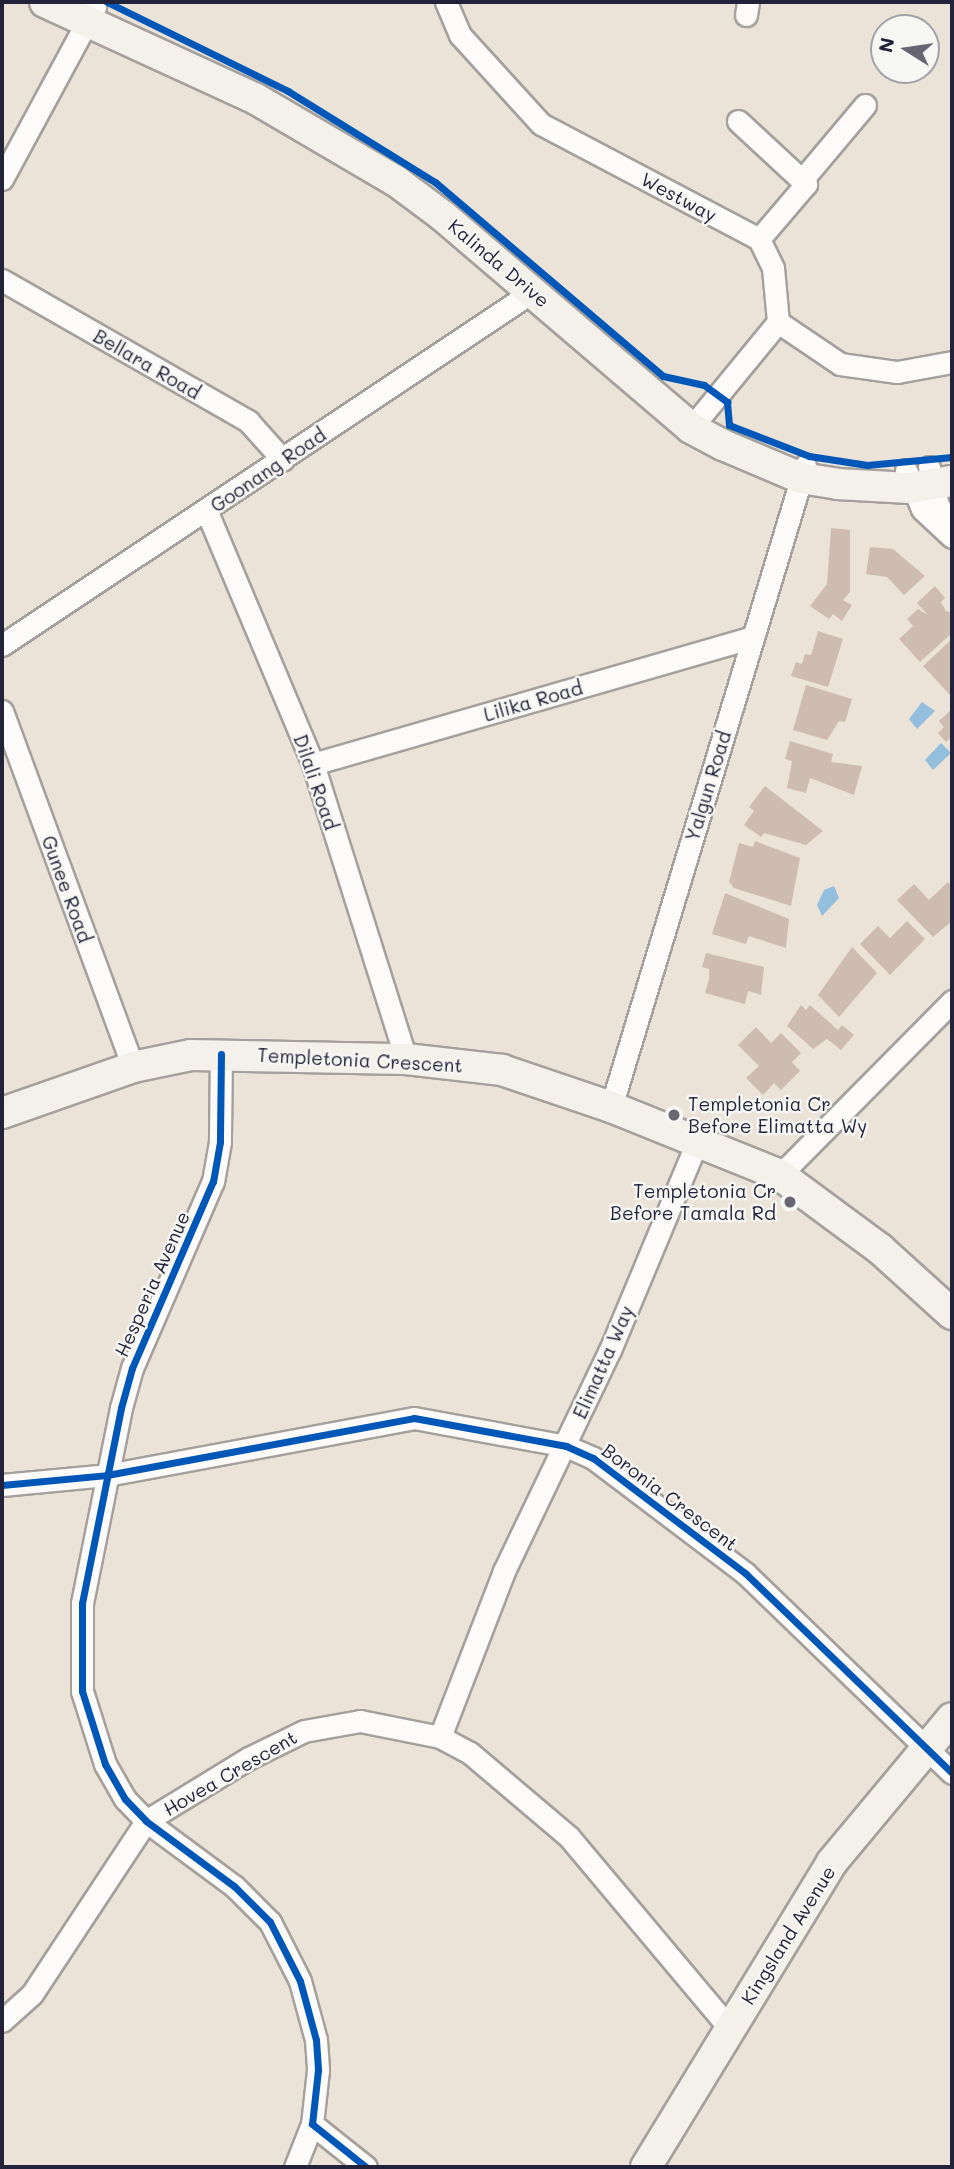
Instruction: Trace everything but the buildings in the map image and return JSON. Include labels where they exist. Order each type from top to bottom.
[{"type":"street","name":"Kalinda Drive","points":[[45,2],[89,10],[284,97],[450,198],[695,423]]},
{"type":"street","name":"Westway","points":[[446,2],[460,35],[541,124],[759,239]]},
{"type":"street","name":"Kalinda Drive","points":[[89,10],[257,99],[396,181],[695,423],[804,471],[870,489],[930,475]]},
{"type":"street","points":[[2,179],[89,10]]},
{"type":"street","points":[[802,180],[865,105]]},
{"type":"street","points":[[695,423],[778,322],[772,268],[759,239],[806,184],[738,121]]},
{"type":"street","name":"Bellara Road","points":[[2,280],[248,421],[283,460]]},
{"type":"street","name":"Goonang Road","points":[[2,645],[207,512],[532,292]]},
{"type":"street","points":[[778,322],[840,364],[897,372],[952,362]]},
{"type":"street","name":"Yalgun Road","points":[[611,1107],[804,471]]},
{"type":"street","points":[[930,475],[940,510],[952,527]]},
{"type":"street","points":[[930,475],[922,509],[952,537]]},
{"type":"street","name":"Dilali Road","points":[[207,512],[313,764],[406,1059]]},
{"type":"street","name":"Lilika Road","points":[[313,764],[753,637]]},
{"type":"street","name":"Gunee Road","points":[[2,711],[132,1067]]},
{"type":"street","points":[[780,1175],[952,1001]]},
{"type":"street","name":"Templetonia Crescent","points":[[2,1113],[132,1067],[221,1054],[406,1059],[502,1070],[611,1107],[780,1175],[880,1249],[952,1314]]},
{"type":"street","name":"Hesperia Avenue","points":[[221,1054],[220,1142],[213,1181],[132,1368],[107,1475],[82,1603],[82,1691],[105,1764],[125,1799],[146,1821],[251,1901],[287,1954],[316,2040],[318,2070],[312,2124],[295,2167]]},
{"type":"street","name":"Elimatta Way","points":[[440,1737],[504,1571],[566,1446],[698,1140]]},
{"type":"street","name":"Boronia Crescent","points":[[2,1485],[107,1475],[414,1418],[566,1446],[593,1458],[745,1573],[925,1750],[952,1773]]},
{"type":"street","name":"Kingsland Avenue","points":[[646,2167],[832,1862],[952,1718]]},
{"type":"street","name":"Hovea Crescent","points":[[2,2021],[32,1994],[146,1821],[249,1758],[304,1731],[360,1721],[440,1737],[470,1753],[569,1837],[730,2029]]},
{"type":"street","points":[[312,2124],[366,2167]]},
{"type":"water","points":[[922,702],[935,711],[917,729],[909,719]]},
{"type":"water","points":[[941,743],[951,753],[933,770],[925,760]]},
{"type":"water","points":[[834,886],[839,898],[822,916],[817,905],[824,890]]},
{"type":"cycle path","points":[[107,2],[288,91],[435,182],[663,376],[704,385],[727,402],[729,425],[809,456],[867,465],[952,457]]},
{"type":"cycle path","points":[[221,1054],[220,1142],[213,1181],[132,1368],[121,1408],[82,1603],[82,1691],[105,1764],[125,1799],[146,1821],[234,1886],[270,1922],[300,1981],[316,2040],[318,2070],[312,2124],[366,2167]]},
{"type":"cycle path","points":[[2,1485],[107,1475],[414,1418],[566,1446],[593,1458],[745,1573],[952,1773]]},
{"type":"place","name":"Templetonia Cr Before Elimatta Wy","points":[[674,1115]]},
{"type":"place","name":"Templetonia Cr Before Tamala Rd","points":[[790,1202]]}]
